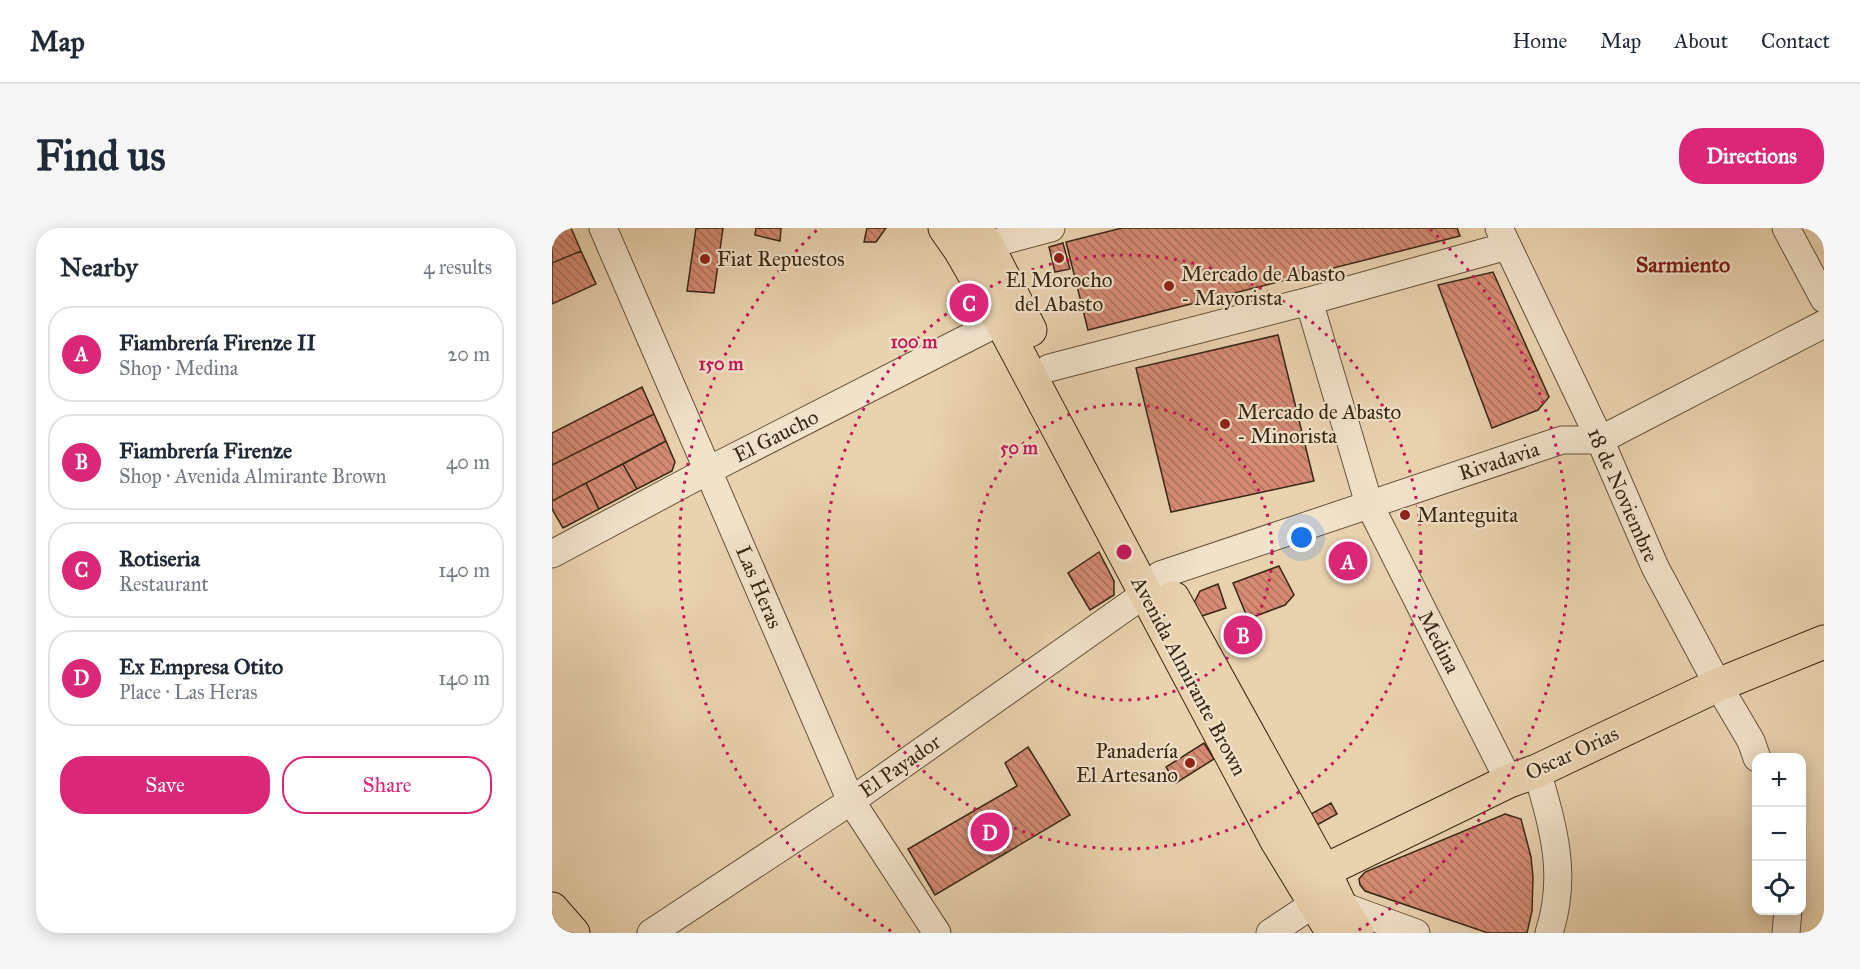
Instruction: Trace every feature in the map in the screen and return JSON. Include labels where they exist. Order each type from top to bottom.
[{"type":"main road","name":"Avenida Almirante Brown","points":[[945,228],[961,250],[1153,584],[1311,873],[1329,914],[1357,933]]},
{"type":"main road","name":"Avenida Almirante Brown","points":[[981,236],[1049,368],[1153,584]]},
{"type":"main road","name":"Oscar Orias","points":[[1311,873],[1718,685],[1824,642]]},
{"type":"main road","points":[[552,909],[573,933]]},
{"type":"street","name":"Las Heras","points":[[603,228],[851,801],[937,933]]},
{"type":"street","points":[[981,236],[1051,228]]},
{"type":"street","points":[[1786,228],[1824,299]]},
{"type":"street","points":[[1049,368],[1309,301],[1503,237]]},
{"type":"street","name":"18 de Noviembre","points":[[1503,237],[1600,440],[1655,567],[1718,685],[1751,741],[1755,753]]},
{"type":"street","name":"Medina","points":[[1309,301],[1369,504],[1552,825],[1559,866],[1554,917],[1549,933]]},
{"type":"street","name":"El Gaucho","points":[[552,554],[709,470],[1000,321]]},
{"type":"street","name":"Rivadavia","points":[[1153,584],[1369,504],[1562,440],[1600,440],[1824,324]]},
{"type":"street","name":"El Payador","points":[[651,933],[851,801],[1153,584]]},
{"type":"street","points":[[1270,933],[1329,914],[1416,933]]},
{"type":"street","points":[[1786,933],[1788,915]]},
{"type":"building","points":[[552,228],[571,228],[581,251],[552,263]]},
{"type":"building","name":"Fiat Repuestos","points":[[696,228],[723,228],[714,293],[687,291]]},
{"type":"building","points":[[756,228],[781,228],[780,241],[755,235]]},
{"type":"building","points":[[867,228],[886,228],[876,242],[864,242]]},
{"type":"building","name":"Mercado de Abasto - Mayorista","points":[[1122,228],[1457,228],[1460,236],[1088,330],[1066,242]]},
{"type":"building","name":"El Morocho del Abasto","points":[[1063,243],[1070,269],[1055,272],[1049,247]]},
{"type":"building","points":[[581,251],[596,284],[552,304],[552,263]]},
{"type":"building","points":[[1493,272],[1549,397],[1538,410],[1492,428],[1438,285]]},
{"type":"building","name":"Mercado de Abasto - Minorista","points":[[1278,335],[1314,481],[1171,512],[1136,368]]},
{"type":"building","points":[[642,387],[654,414],[552,465],[552,433]]},
{"type":"building","points":[[654,414],[666,441],[552,501],[552,465]]},
{"type":"building","points":[[666,441],[675,462],[672,471],[637,489],[623,464]]},
{"type":"building","points":[[623,464],[637,489],[599,509],[586,483]]},
{"type":"building","points":[[586,483],[599,509],[563,528],[552,509],[552,501]]},
{"type":"building","points":[[1099,552],[1114,581],[1114,595],[1090,610],[1068,573]]},
{"type":"building","points":[[1279,566],[1294,595],[1285,605],[1248,619],[1233,583]]},
{"type":"building","points":[[1218,584],[1226,608],[1199,617],[1194,603],[1200,591]]},
{"type":"building","name":"Panadería El Artesano","points":[[1204,743],[1214,759],[1176,783],[1166,767]]},
{"type":"building","points":[[1028,747],[1070,815],[935,895],[908,849],[1017,786],[1005,763]]},
{"type":"building","points":[[1331,803],[1337,814],[1317,825],[1311,814]]},
{"type":"building","points":[[1505,814],[1521,819],[1531,857],[1532,911],[1527,933],[1488,933],[1365,891],[1360,885],[1359,879],[1365,872]]},
{"type":"place","name":"El Morocho del Abasto","points":[[1059,258]]},
{"type":"place","name":"Fiat Repuestos","points":[[705,259]]},
{"type":"place","name":"Mercado de Abasto - Mayorista","points":[[1169,286]]},
{"type":"place","name":"Rotiseria","points":[[969,303]]},
{"type":"place","name":"Mercado de Abasto - Minorista","points":[[1225,424]]},
{"type":"place","name":"Manteguita","points":[[1405,515]]},
{"type":"place","name":"Fiambrería Firenze II","points":[[1348,561]]},
{"type":"place","name":"Fiambrería Firenze","points":[[1243,635]]},
{"type":"place","name":"Panadería El Artesano","points":[[1190,763]]},
{"type":"place","name":"Ex Empresa Otito","points":[[990,832]]},
{"type":"district","name":"Sarmiento","points":[[1683,264]]}]
